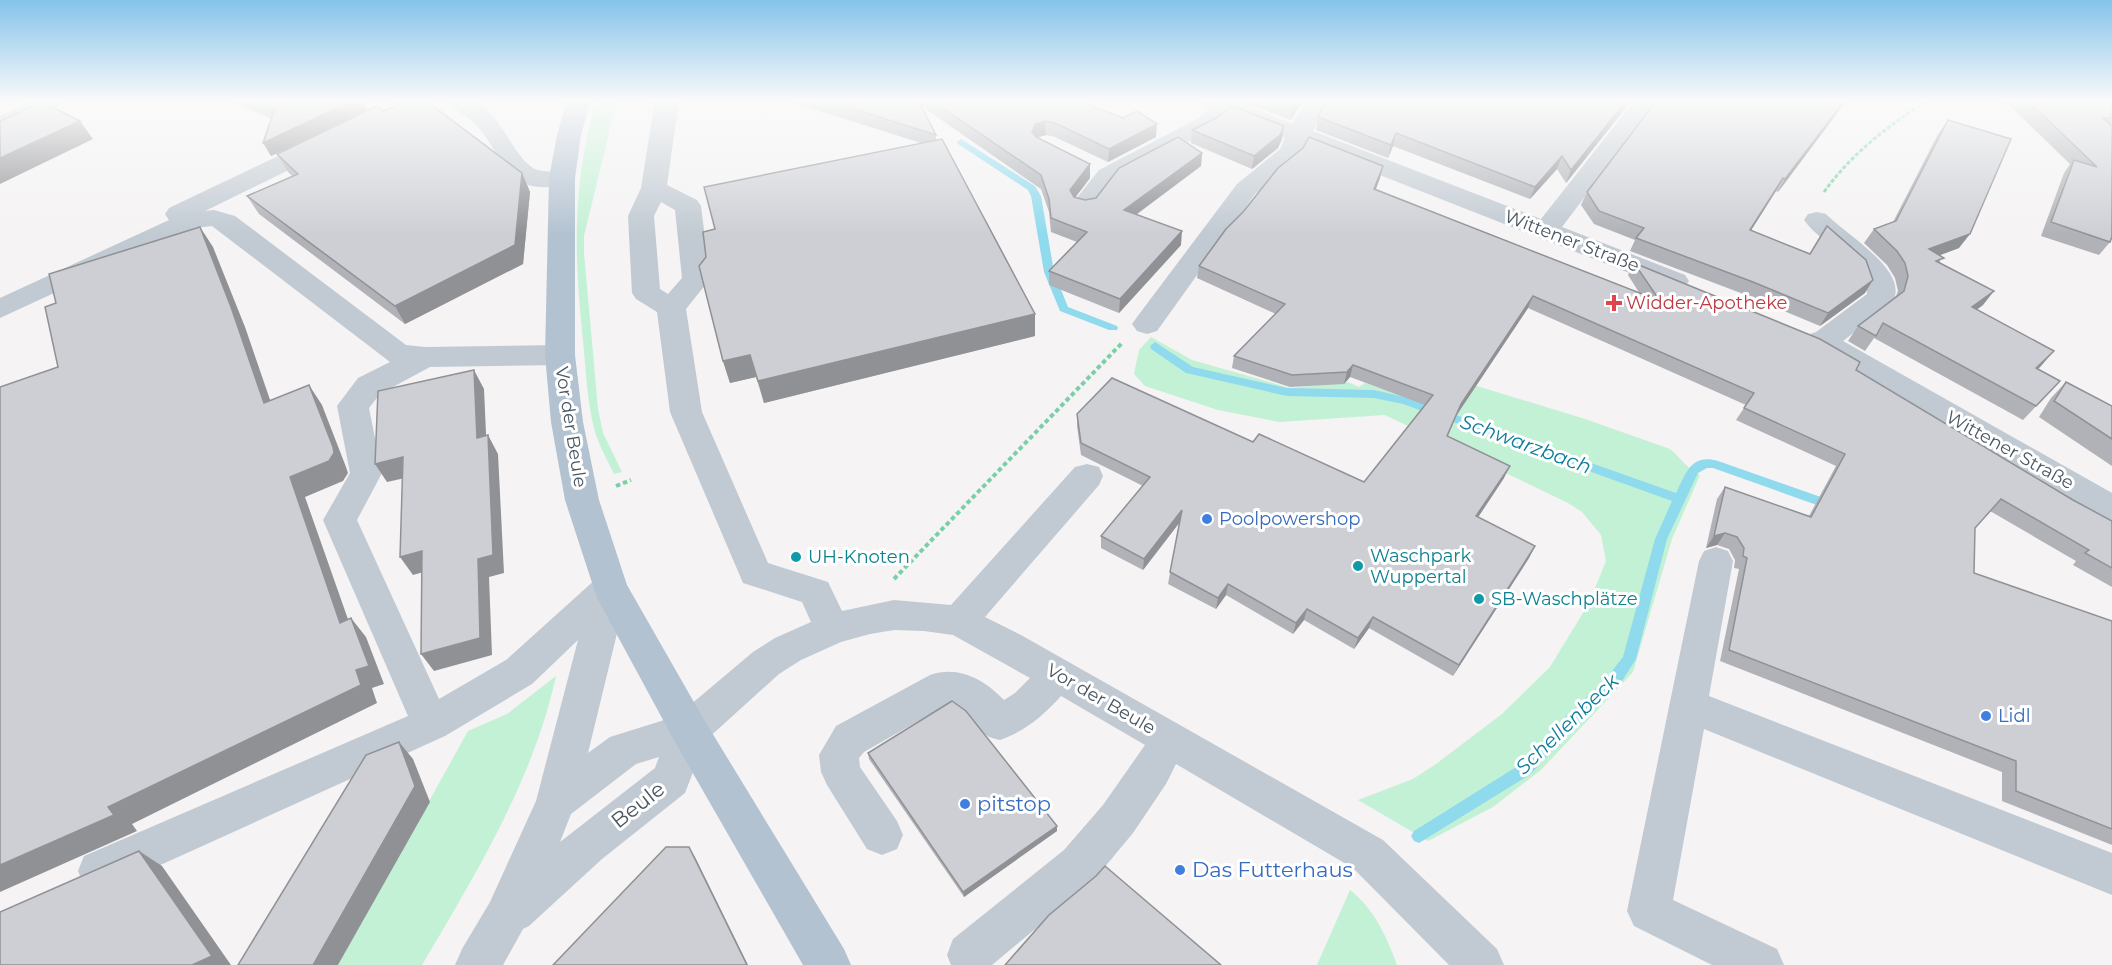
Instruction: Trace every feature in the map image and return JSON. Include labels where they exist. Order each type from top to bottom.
[{"type":"main road","name":"Vor der Beule","points":[[567,145],[562,178],[560,355],[567,422],[582,500],[610,588],[689,730],[828,965]]},
{"type":"street","points":[[157,234],[158,224],[321,145]]},
{"type":"street","points":[[501,145],[513,164],[531,178],[562,178]]},
{"type":"street","points":[[660,145],[654,188],[641,216],[646,293],[671,308]]},
{"type":"street","points":[[1085,204],[1098,170],[1156,145]]},
{"type":"street","points":[[1147,324],[1246,189],[1290,153],[1294,145]]},
{"type":"street","name":"Wittener Straße","points":[[1327,145],[1703,292]]},
{"type":"street","points":[[1546,230],[1612,145]]},
{"type":"street","points":[[654,188],[688,206],[696,279],[671,308],[686,412],[755,573],[815,592],[851,624]]},
{"type":"street","name":"Wittener Straße","points":[[1819,209],[1824,229],[1869,266],[1881,281],[1882,297],[1812,338],[2112,509]]},
{"type":"street","points":[[0,309],[157,234],[190,220],[214,218],[226,222],[398,354],[425,357],[560,355]]},
{"type":"street","points":[[425,357],[369,386],[353,406],[366,474],[340,520],[431,724]]},
{"type":"street","points":[[959,621],[1087,476]]},
{"type":"street","points":[[1716,561],[1649,911],[1761,965]]},
{"type":"street","points":[[65,886],[431,724],[519,672],[610,588]]},
{"type":"street","name":"Beule","points":[[478,965],[506,918],[556,801],[610,588]]},
{"type":"street","name":"Vor der Beule","points":[[689,730],[766,663],[788,649],[851,624],[894,615],[959,621],[1057,674],[1368,854],[1481,965]]},
{"type":"street","points":[[882,835],[841,772],[839,755],[850,738],[943,687],[966,689],[999,723],[1029,705],[1057,674]]},
{"type":"street","points":[[1689,705],[2112,873]]},
{"type":"street","name":"Beule","points":[[556,801],[624,750],[689,730]]},
{"type":"street","name":"Beule","points":[[506,918],[587,845],[671,780],[689,730]]},
{"type":"street","points":[[969,955],[1079,866],[1118,819],[1152,771],[1168,739]]},
{"type":"path","points":[[1819,209],[1837,173],[1867,145]]},
{"type":"path","points":[[851,624],[1118,346],[1147,324]]},
{"type":"green space","points":[[586,145],[606,145],[584,236],[584,253],[598,409],[603,433],[622,472],[614,474],[594,428],[587,385],[577,249],[577,220]]},
{"type":"green space","points":[[1151,337],[1192,360],[1290,388],[1348,382],[1359,387],[1365,383],[1382,389],[1477,386],[1585,419],[1670,449],[1700,475],[1672,539],[1633,672],[1541,770],[1493,807],[1428,841],[1358,800],[1413,779],[1436,764],[1502,714],[1550,667],[1589,603],[1606,561],[1601,535],[1582,512],[1568,503],[1385,415],[1279,422],[1218,410],[1145,386],[1134,374],[1139,350]]},
{"type":"green space","points":[[556,676],[546,715],[518,789],[482,861],[422,965],[338,965],[468,731],[507,714]]},
{"type":"green space","points":[[1350,890],[1373,915],[1397,965],[1317,965]]},
{"type":"building","points":[[0,145],[28,145],[0,158]]},
{"type":"building","points":[[296,145],[485,145],[522,173],[515,245],[395,306],[247,196],[298,174],[277,154]]},
{"type":"building","points":[[912,145],[945,145],[1035,314],[758,381],[750,355],[723,361],[699,266],[706,257],[703,232],[715,229],[704,187]]},
{"type":"building","points":[[997,145],[1052,145],[1090,164],[1070,190],[1074,197],[1085,200],[1096,198],[1119,168],[1163,145],[1190,145],[1202,153],[1124,210],[1182,231],[1120,299],[1049,271],[1087,232],[1051,218],[1049,199],[1041,175]]},
{"type":"building","points":[[1101,145],[1117,145],[1109,149]]},
{"type":"building","points":[[1228,145],[1268,145],[1254,156]]},
{"type":"building","points":[[1305,145],[1329,145],[1383,166],[1374,189],[1660,301],[1634,263],[1820,339],[1860,362],[1856,370],[2112,521],[2112,568],[2085,553],[2089,550],[2001,499],[1975,528],[1974,573],[2112,621],[2112,829],[2016,791],[2016,761],[1729,650],[1747,558],[1743,556],[1744,548],[1737,537],[1725,533],[1714,536],[1725,487],[1811,517],[1845,454],[1744,408],[1754,393],[1533,296],[1461,404],[1447,436],[1510,466],[1476,516],[1535,546],[1459,665],[1373,617],[1358,638],[1307,609],[1296,623],[1228,584],[1218,598],[1170,572],[1182,510],[1144,559],[1101,536],[1150,477],[1081,443],[1077,414],[1112,378],[1253,442],[1259,434],[1364,482],[1433,395],[1353,365],[1347,372],[1292,375],[1234,356],[1285,304],[1199,266],[1226,229],[1243,212],[1278,168]]},
{"type":"building","points":[[1427,145],[1591,145],[1571,170],[1562,156],[1535,187]]},
{"type":"building","points":[[1623,145],[1811,145],[1785,179],[1783,178],[1750,230],[1810,254],[1827,226],[1866,260],[1873,280],[1828,313],[1636,238],[1644,228],[1599,211],[1587,192]]},
{"type":"building","points":[[1935,145],[2008,145],[1970,234],[1929,249],[1944,258],[1936,261],[1994,291],[1972,307],[2054,351],[2036,368],[2060,381],[2036,406],[1883,323],[1876,336],[1858,326],[1904,291],[1908,276],[1905,263],[1897,251],[1874,229],[1896,221]]},
{"type":"building","points":[[2074,145],[2112,145],[2112,237],[2110,242],[2051,222],[2074,160],[2097,167]]},
{"type":"building","points":[[200,227],[264,403],[309,385],[333,447],[334,453],[329,461],[290,477],[340,623],[351,618],[369,666],[356,670],[361,685],[108,807],[114,815],[0,865],[0,387],[58,367],[45,307],[56,303],[49,274]]},
{"type":"building","points":[[474,370],[477,438],[488,435],[493,555],[478,559],[480,638],[421,654],[422,551],[400,557],[403,457],[375,464],[378,391]]},
{"type":"building","points":[[2066,382],[2112,406],[2112,439],[2054,401]]},
{"type":"building","points":[[952,701],[966,711],[1057,826],[963,892],[868,753]]},
{"type":"building","points":[[399,742],[415,786],[313,965],[238,965],[366,755]]},
{"type":"building","points":[[666,847],[689,847],[747,965],[553,965]]},
{"type":"building","points":[[139,851],[212,956],[192,965],[0,965],[0,912]]},
{"type":"building","points":[[1105,866],[1221,965],[1005,965],[1049,915]]},
{"type":"waterway","name":"Schwarzbach","points":[[966,145],[1032,188],[1036,196],[1049,272],[1064,309],[1113,328]]},
{"type":"waterway","name":"Schwarzbach","points":[[1155,346],[1190,370],[1287,392],[1374,394],[1405,401],[1679,499]]},
{"type":"waterway","name":"Schellenbeck","points":[[1419,836],[1526,769],[1571,720],[1617,677],[1629,659],[1661,539],[1693,470],[1705,463],[1714,464],[1831,505]]},
{"type":"place","name":"Widder-Apotheke","points":[[1614,303]]},
{"type":"place","name":"Poolpowershop","points":[[1207,519]]},
{"type":"place","name":"UH-Knoten","points":[[796,557]]},
{"type":"place","name":"Waschpark Wuppertal","points":[[1358,566]]},
{"type":"place","name":"SB-Waschplätze","points":[[1479,599]]},
{"type":"place","name":"Lidl","points":[[1986,716]]},
{"type":"place","name":"pitstop","points":[[965,804]]},
{"type":"place","name":"Das Futterhaus","points":[[1180,870]]}]
